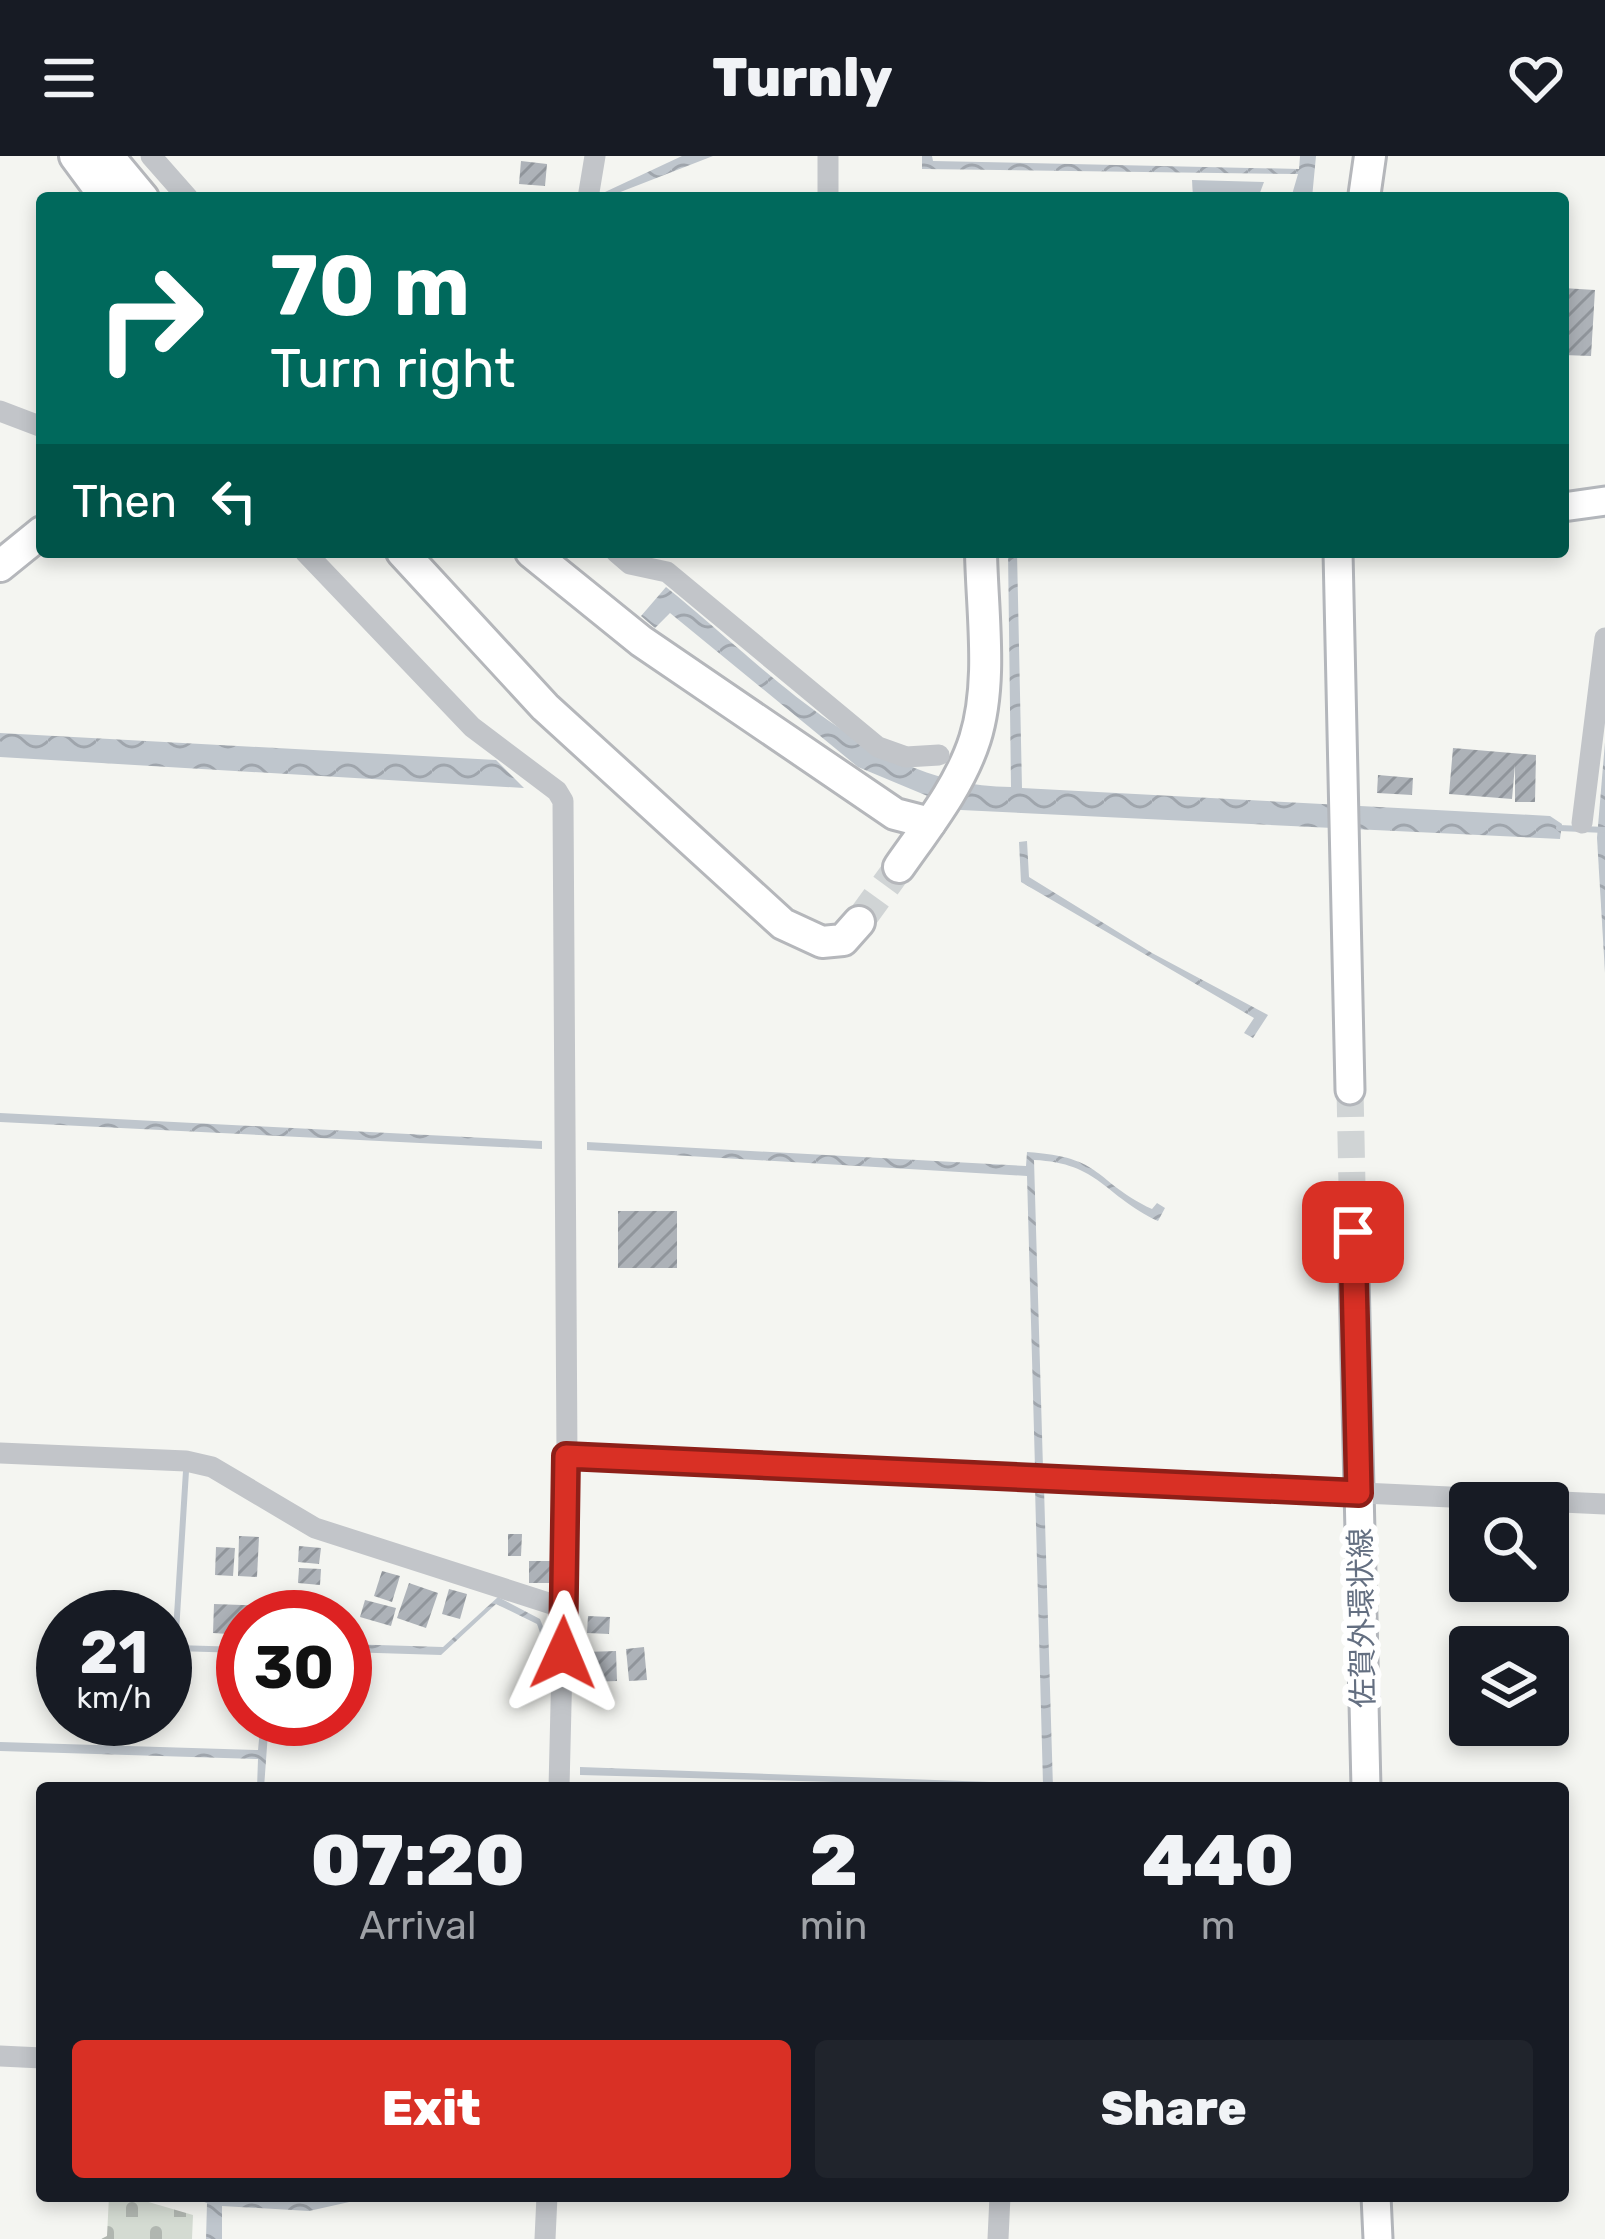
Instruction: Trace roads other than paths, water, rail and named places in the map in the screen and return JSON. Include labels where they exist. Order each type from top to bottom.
[{"type":"highway","points":[[75,156],[102,192]]},
{"type":"highway","points":[[108,156],[137,192]]},
{"type":"highway","points":[[1365,192],[1370,156]]},
{"type":"highway","points":[[0,566],[36,537]]},
{"type":"highway","points":[[408,558],[545,707],[783,924],[822,942],[844,940],[860,922]]},
{"type":"highway","points":[[538,558],[641,641],[895,814],[930,823]]},
{"type":"highway","points":[[899,867],[930,823],[977,734],[983,666],[982,558]]},
{"type":"main road","points":[[1569,506],[1605,501]]},
{"type":"main road","points":[[1338,558],[1350,1090]]},
{"type":"main road","name":"佐賀外環状線","points":[[1353,1232],[1366,1782]]},
{"type":"main road","points":[[1376,2202],[1378,2239]]},
{"type":"street","points":[[152,156],[183,192]]},
{"type":"street","points":[[589,192],[595,156]]},
{"type":"street","points":[[828,156],[828,192]]},
{"type":"street","points":[[0,411],[36,425]]},
{"type":"street","points":[[311,558],[472,728],[563,801],[566,1456],[559,1782]]},
{"type":"street","points":[[623,558],[667,572],[878,747],[906,757],[939,755]]},
{"type":"street","points":[[1582,823],[1605,638]]},
{"type":"street","points":[[0,1453],[212,1467],[315,1528],[564,1608]]},
{"type":"street","points":[[566,1456],[1605,1504]]},
{"type":"street","points":[[0,2056],[36,2057]]},
{"type":"street","points":[[545,2239],[547,2202]]},
{"type":"street","points":[[998,2239],[1000,2202]]},
{"type":"water","points":[[682,156],[713,156],[620,192],[605,192]]},
{"type":"water","points":[[922,156],[932,156],[933,161],[1299,169],[1300,156],[1316,156],[1313,192],[1293,192],[1298,174],[922,169]]},
{"type":"water","points":[[1192,180],[1264,182],[1260,192],[1193,192]]},
{"type":"water","points":[[1008,558],[1017,558],[1022,788],[1550,816],[1562,824],[1560,839],[961,810],[858,767],[670,613],[655,628],[641,616],[666,587],[783,686],[868,745],[913,767],[960,782],[1011,787]]},
{"type":"water","points":[[0,733],[496,760],[524,788],[0,757]]},
{"type":"water","points":[[1605,742],[1605,973],[1597,838]]},
{"type":"water","points":[[1027,841],[1029,877],[1152,953],[1268,1015],[1253,1038],[1244,1033],[1254,1018],[1021,882],[1019,842]]},
{"type":"water","points":[[0,1113],[542,1141],[542,1149],[0,1122]]},
{"type":"water","points":[[587,1142],[1026,1166],[1027,1152],[1071,1159],[1152,1209],[1157,1203],[1165,1208],[1158,1221],[1074,1167],[1034,1160],[1043,1468],[1035,1468],[1027,1176],[587,1150]]},
{"type":"water","points":[[1035,1488],[1044,1488],[1053,1782],[1043,1782]]},
{"type":"water","points":[[498,1597],[540,1619],[550,1644],[544,1644],[537,1624],[496,1604],[441,1655],[372,1653],[372,1645],[443,1647]]},
{"type":"water","points":[[0,1742],[258,1750],[267,1746],[264,1782],[257,1782],[258,1759],[0,1751]]},
{"type":"water","points":[[580,1767],[989,1782],[580,1775]]},
{"type":"water","points":[[349,2202],[309,2211],[222,2206],[222,2239],[206,2239],[207,2203]]},
{"type":"waterway","points":[[1559,828],[1605,830]]},
{"type":"waterway","points":[[186,1471],[175,1648],[216,1649]]},
{"type":"tunnel","points":[[859,922],[899,867]]},
{"type":"tunnel","points":[[1350,1090],[1353,1233]]}]
